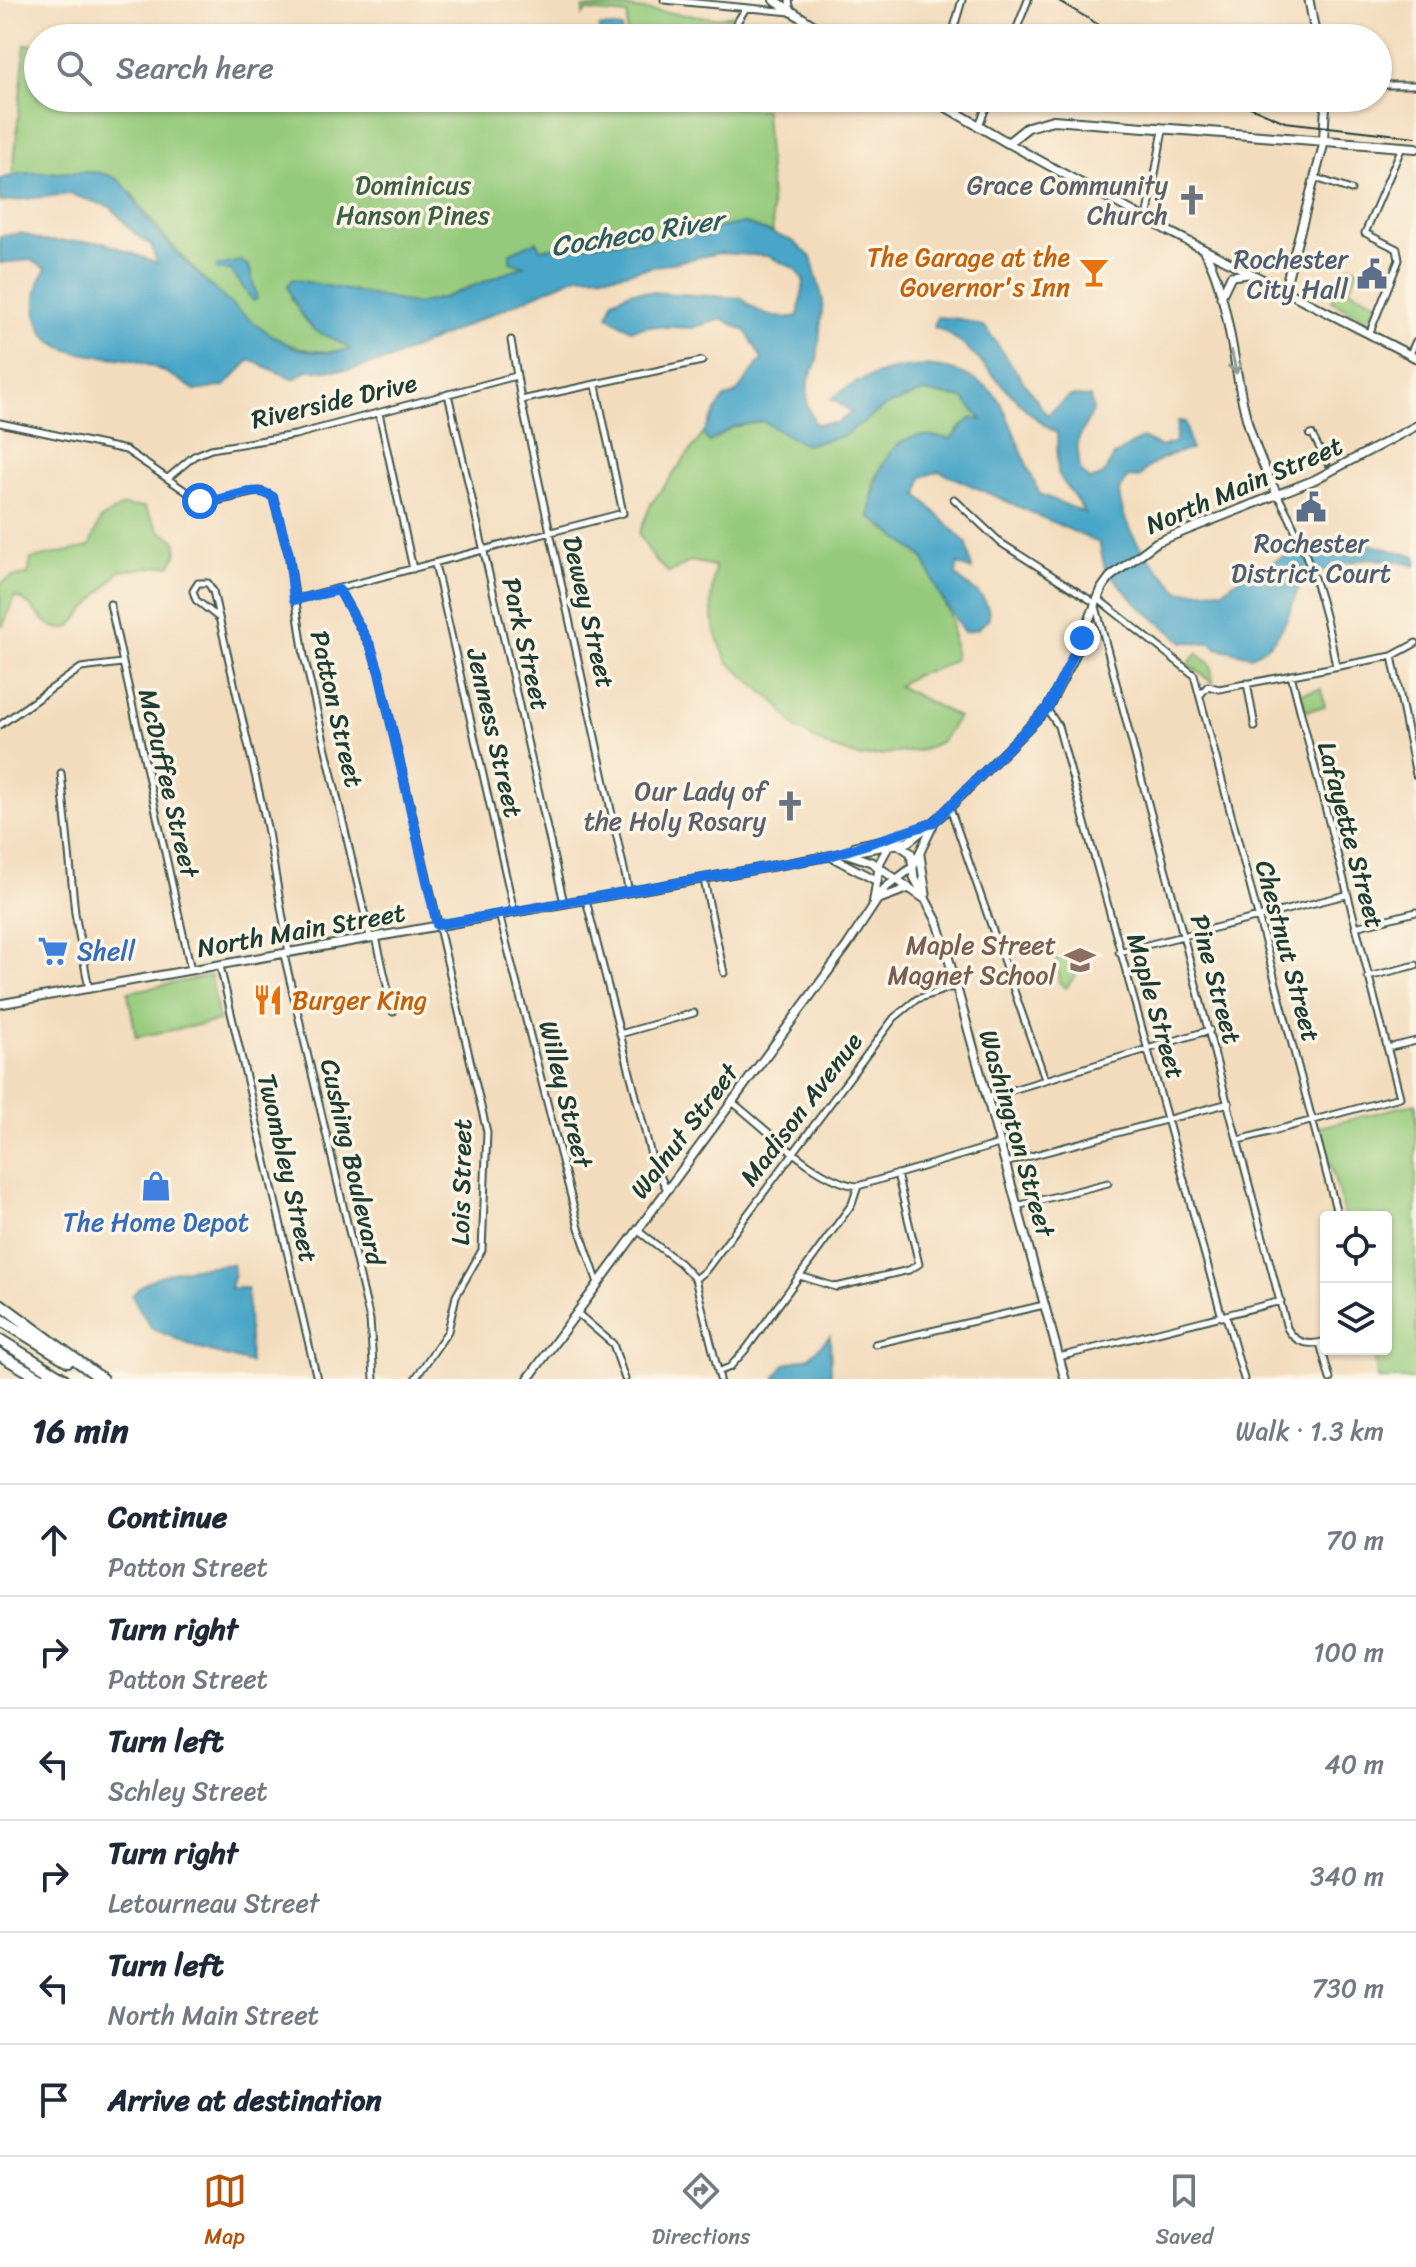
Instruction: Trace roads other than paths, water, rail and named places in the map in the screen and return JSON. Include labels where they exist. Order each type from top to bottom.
[{"type":"highway","points":[[0,1304],[100,1379]]},
{"type":"highway","points":[[0,1319],[100,1379]]},
{"type":"highway","points":[[0,1340],[64,1379]]},
{"type":"highway","points":[[0,1355],[42,1379]]},
{"type":"main road","points":[[774,0],[810,24]]},
{"type":"main road","points":[[1309,0],[1313,24]]},
{"type":"main road","points":[[955,112],[1146,220],[1413,356]]},
{"type":"main road","points":[[1284,291],[1325,140],[1326,112]]},
{"type":"main road","points":[[1008,143],[1028,127],[1045,120],[1416,148]]},
{"type":"main road","points":[[1200,247],[1209,260],[1220,299],[1246,417],[1278,496]]},
{"type":"main road","points":[[1220,299],[1224,283],[1231,276],[1252,274]]},
{"type":"main road","name":"North Main Street","points":[[899,845],[933,823],[1047,709],[1073,660],[1096,600],[1110,577],[1148,547],[1278,496],[1333,471],[1416,426]]},
{"type":"main road","name":"North Main Street","points":[[913,867],[933,823]]},
{"type":"main road","name":"North Main Street","points":[[845,853],[854,846],[898,837],[933,823]]},
{"type":"main road","points":[[880,868],[881,857],[888,848],[899,845],[911,853],[913,867],[895,878]]},
{"type":"main road","name":"North Main Street","points":[[0,1004],[499,913],[888,848]]},
{"type":"main road","points":[[920,852],[927,900]]},
{"type":"main road","points":[[845,853],[880,868],[927,900]]},
{"type":"main road","points":[[830,856],[877,881]]},
{"type":"main road","name":"Washington Street","points":[[913,867],[956,986],[1065,1379]]},
{"type":"main road","name":"Walnut Street","points":[[873,908],[880,868]]},
{"type":"main road","name":"Walnut Street","points":[[528,1379],[895,878]]},
{"type":"main road","points":[[879,899],[909,888]]},
{"type":"street","points":[[664,0],[791,12],[789,0]]},
{"type":"street","points":[[955,24],[962,0]]},
{"type":"street","points":[[1019,24],[1028,0]]},
{"type":"street","points":[[736,24],[746,8]]},
{"type":"street","points":[[1392,85],[1416,85]]},
{"type":"street","points":[[978,126],[984,112]]},
{"type":"street","points":[[1146,220],[1163,130]]},
{"type":"street","points":[[1370,332],[1399,260],[1397,249],[1365,233],[1403,146]]},
{"type":"street","points":[[1316,178],[1351,190]]},
{"type":"street","name":"Dewey Street","points":[[511,340],[521,400],[629,892]]},
{"type":"street","points":[[1413,356],[1416,341]]},
{"type":"street","points":[[521,400],[702,361]]},
{"type":"street","name":"Riverside Drive","points":[[168,478],[194,456],[211,449],[295,435],[516,376]]},
{"type":"street","points":[[294,600],[623,513],[596,386]]},
{"type":"street","name":"Park Street","points":[[448,394],[564,903]]},
{"type":"street","points":[[379,413],[413,569]]},
{"type":"street","name":"Patton Street","points":[[0,423],[111,445],[141,458],[200,501],[217,501],[260,491],[273,497],[289,555],[294,600],[393,1012]]},
{"type":"street","points":[[1309,435],[1312,434],[1327,463]]},
{"type":"street","points":[[1278,496],[1301,545],[1314,583],[1336,666]]},
{"type":"street","points":[[954,499],[1001,543],[1096,600],[1208,686],[1219,689],[1392,656],[1416,643]]},
{"type":"street","name":"Jenness Street","points":[[435,564],[514,911]]},
{"type":"street","name":"Cushing Boulevard","points":[[219,618],[194,597],[193,587],[198,583],[205,582],[212,587],[267,827],[287,954],[370,1320],[374,1379]]},
{"type":"street","name":"Lois Street","points":[[339,590],[371,647],[379,672],[486,1121],[485,1218],[479,1259],[456,1296],[448,1331],[415,1379]]},
{"type":"street","name":"Pine Street","points":[[1096,600],[1291,1335],[1305,1344],[1320,1342]]},
{"type":"street","name":"McDuffee Street","points":[[110,604],[191,971]]},
{"type":"street","points":[[1392,656],[1416,775]]},
{"type":"street","points":[[0,725],[81,668],[122,663]]},
{"type":"street","name":"Chestnut Street","points":[[1194,675],[1336,1211]]},
{"type":"street","name":"Lafayette Street","points":[[1291,675],[1400,1097],[1312,1119]]},
{"type":"street","points":[[1247,683],[1255,727]]},
{"type":"street","points":[[1200,696],[1208,686]]},
{"type":"street","name":"Maple Street","points":[[1047,709],[1058,726],[1119,952],[1244,1379]]},
{"type":"street","points":[[61,773],[75,913],[89,990]]},
{"type":"street","points":[[950,807],[1045,1079]]},
{"type":"street","points":[[704,880],[724,973]]},
{"type":"street","points":[[1119,952],[1346,895]]},
{"type":"street","points":[[586,900],[652,1159],[666,1188]]},
{"type":"street","points":[[1355,927],[1416,912]]},
{"type":"street","name":"Willey Street","points":[[499,913],[579,1228],[598,1283]]},
{"type":"street","points":[[1368,977],[1416,965]]},
{"type":"street","name":"Twombley Street","points":[[220,966],[317,1379]]},
{"type":"street","name":"Madison Avenue","points":[[695,1279],[706,1270],[903,1008],[925,995],[956,986]]},
{"type":"street","points":[[620,1034],[694,1013]]},
{"type":"street","points":[[986,1098],[1210,1030]]},
{"type":"street","points":[[1387,1048],[1416,1041]]},
{"type":"street","points":[[731,1101],[832,1179],[858,1186],[999,1144]]},
{"type":"street","points":[[1005,1163],[1229,1103]]},
{"type":"street","points":[[1239,1140],[1312,1119]]},
{"type":"street","points":[[800,1276],[836,1287],[895,1274],[919,1264],[897,1174]]},
{"type":"street","points":[[1017,1206],[1108,1183]]},
{"type":"street","points":[[636,1230],[695,1279],[719,1375],[737,1360],[800,1276],[852,1204],[858,1186]]},
{"type":"street","points":[[1059,1357],[1281,1301]]},
{"type":"street","points":[[875,1344],[1044,1305]]},
{"type":"street","points":[[576,1313],[613,1344],[625,1379]]},
{"type":"street","points":[[1325,1355],[1330,1379]]},
{"type":"water","points":[[93,172],[121,182],[177,253],[212,288],[250,319],[285,343],[318,352],[350,349],[319,333],[306,321],[287,286],[293,279],[416,304],[443,298],[524,266],[510,262],[510,253],[537,241],[540,249],[670,237],[744,223],[793,241],[811,257],[823,300],[817,362],[808,380],[807,405],[815,424],[837,423],[852,412],[831,399],[869,377],[912,367],[956,371],[976,380],[999,401],[1040,494],[1085,513],[1058,474],[1057,433],[1024,408],[964,346],[934,327],[937,317],[960,319],[985,327],[1047,415],[1070,396],[1090,397],[1093,410],[1077,442],[1080,470],[1090,480],[1103,475],[1114,456],[1142,438],[1161,447],[1175,442],[1178,421],[1185,422],[1191,450],[1162,459],[1139,478],[1128,477],[1119,491],[1121,506],[1132,534],[1180,592],[1224,590],[1240,577],[1313,543],[1349,539],[1416,556],[1416,566],[1370,559],[1331,568],[1301,580],[1278,634],[1271,643],[1251,656],[1217,648],[1212,643],[1183,642],[1136,603],[1105,568],[1099,543],[939,471],[922,477],[918,495],[967,544],[972,570],[957,564],[956,576],[983,599],[988,611],[989,619],[977,629],[964,632],[939,594],[923,557],[870,517],[877,479],[896,446],[919,436],[951,439],[971,418],[982,420],[963,398],[923,392],[886,406],[843,436],[805,445],[762,421],[733,427],[709,442],[703,434],[723,399],[736,393],[762,359],[746,331],[723,319],[691,328],[650,326],[631,330],[608,316],[613,300],[632,291],[741,298],[767,315],[782,318],[798,316],[804,282],[796,269],[768,256],[719,253],[615,275],[578,276],[388,360],[349,370],[308,370],[294,379],[250,360],[225,386],[196,391],[168,373],[144,363],[77,352],[51,341],[42,331],[36,309],[37,292],[46,269],[31,260],[0,263],[0,236],[22,233],[42,241],[103,242],[157,263],[151,245],[134,233],[111,207],[69,194],[0,202],[0,179],[22,173]]},
{"type":"water","points":[[241,261],[249,266],[257,299],[253,301],[231,270],[217,270],[216,266]]},
{"type":"water","points":[[232,1264],[234,1273],[230,1288],[247,1288],[250,1363],[200,1349],[151,1328],[132,1296],[164,1274]]},
{"type":"water","points":[[830,1336],[831,1379],[775,1379],[785,1364],[809,1357]]},
{"type":"railway","points":[[1057,0],[1097,24]]},
{"type":"railway","points":[[1262,112],[1285,122],[1416,137]]},
{"type":"place","name":"Grace Community Church","points":[[1192,200]]},
{"type":"place","name":"The Garage at the Governor's Inn","points":[[1094,272]]},
{"type":"place","name":"Rochester City Hall","points":[[1372,274]]},
{"type":"place","name":"Rochester District Court","points":[[1311,507]]},
{"type":"place","name":"Our Lady of the Holy Rosary","points":[[790,806]]},
{"type":"place","name":"Shell","points":[[53,951]]},
{"type":"place","name":"Maple Street Magnet School","points":[[1080,960]]},
{"type":"place","name":"Burger King","points":[[268,1000]]},
{"type":"place","name":"The Home Depot","points":[[156,1186]]},
{"type":"park label","name":"Dominicus Hanson Pines","points":[[413,200]]},
{"type":"water label","name":"Cocheco River","points":[[637,233]]}]
